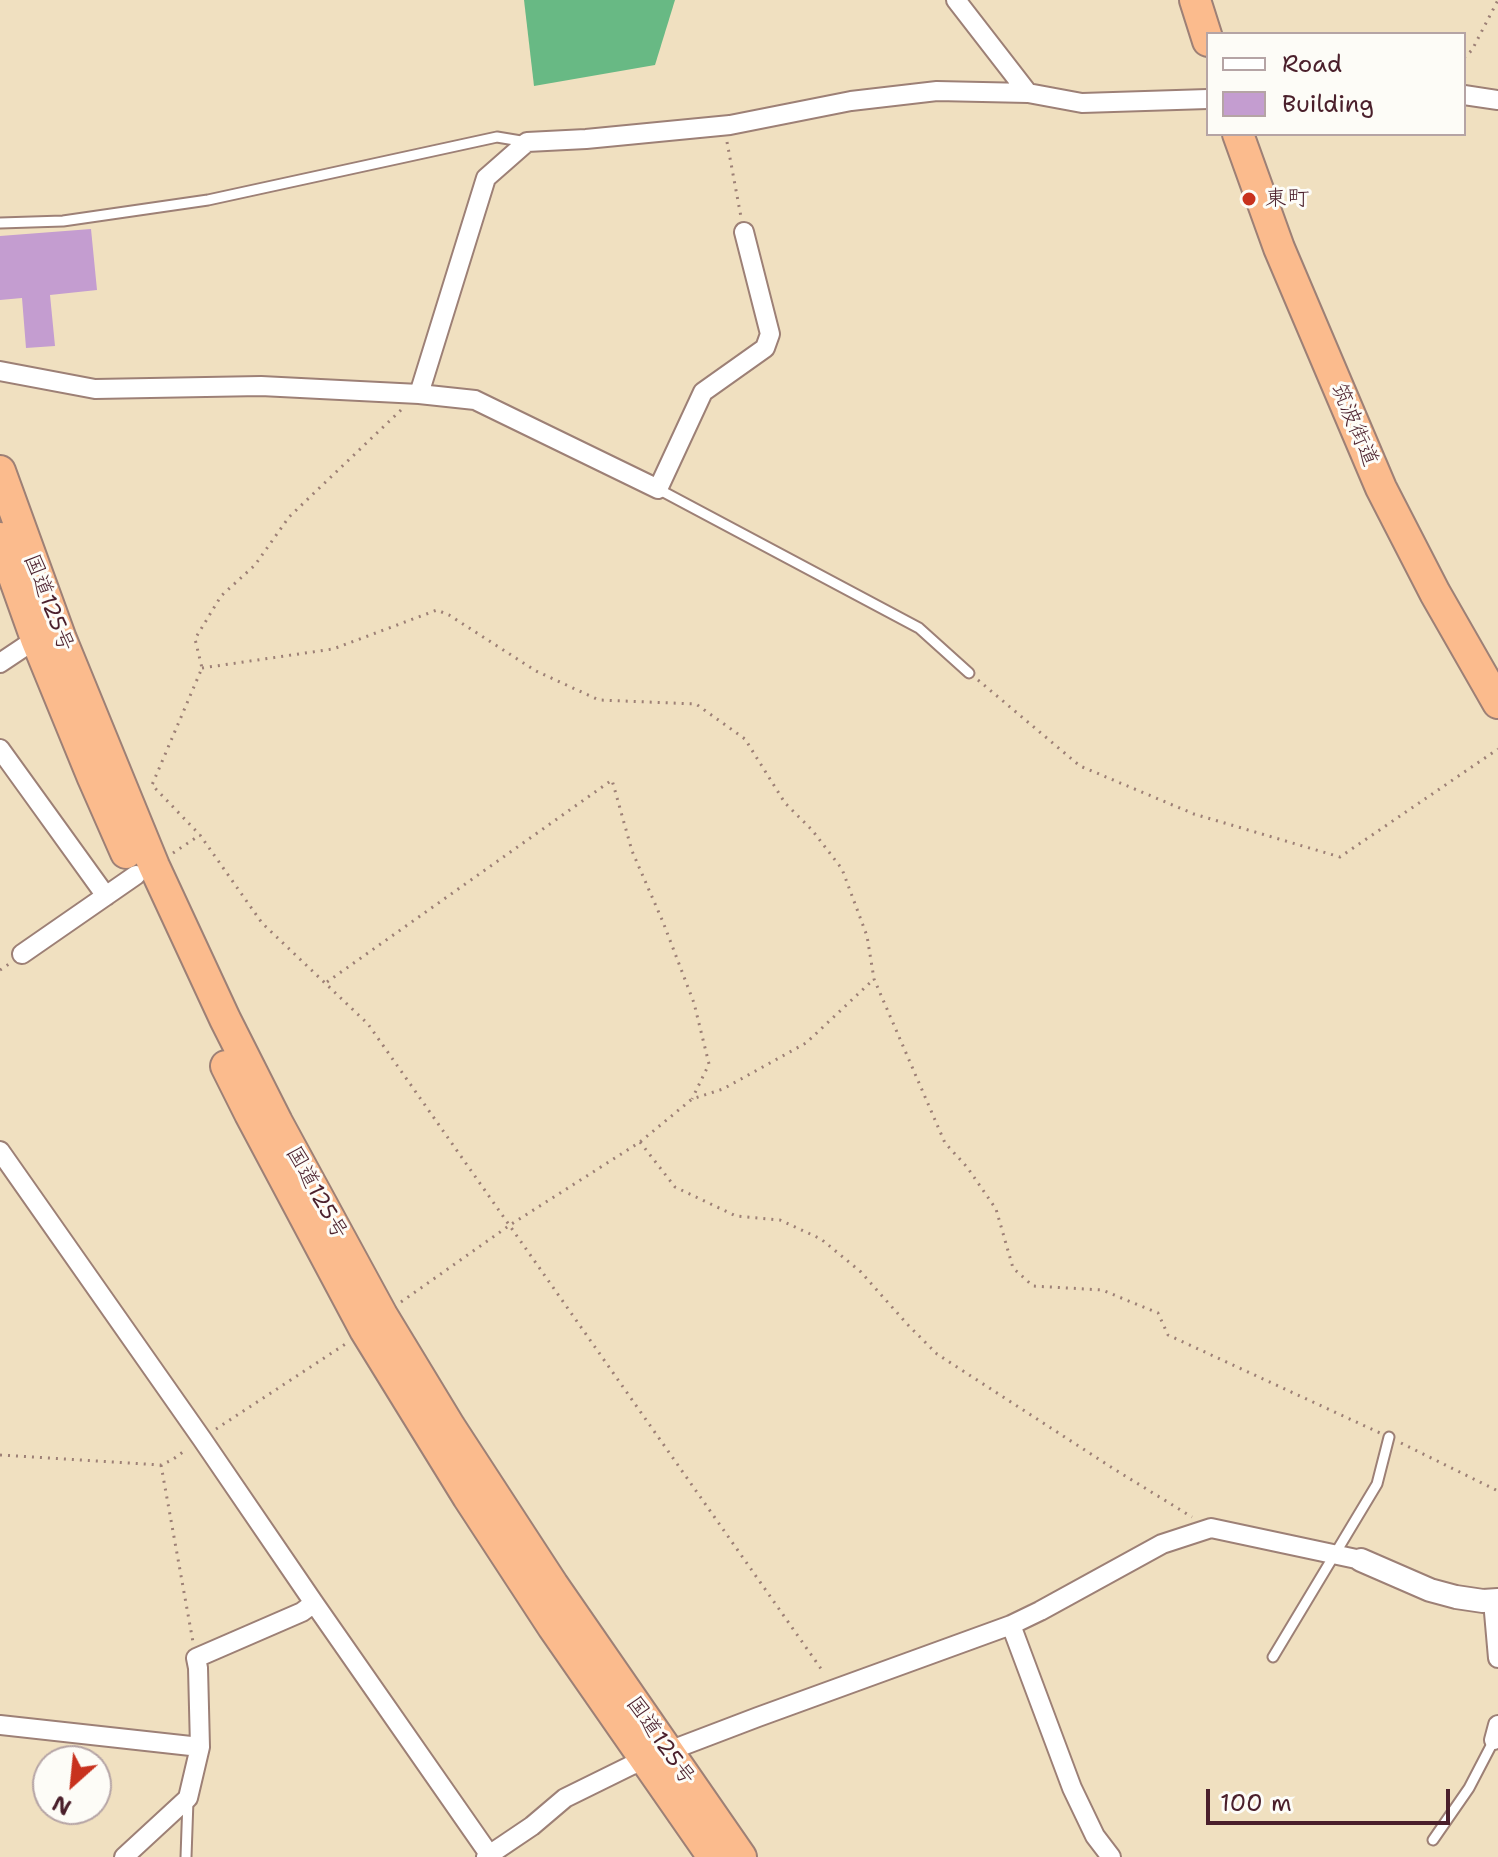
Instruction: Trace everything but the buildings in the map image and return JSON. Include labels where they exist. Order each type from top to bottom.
[{"type":"highway","points":[[1195,0],[1206,35]]},
{"type":"highway","name":"筑波街道","points":[[1239,136],[1285,262],[1381,488],[1435,593],[1498,703]]},
{"type":"highway","name":"国道125号","points":[[0,471],[145,871],[250,1114],[365,1330],[553,1627],[741,1857]]},
{"type":"highway","name":"国道125号","points":[[0,538],[36,639],[93,778],[219,1006],[277,1122],[382,1315],[655,1755],[713,1857]]},
{"type":"street","points":[[956,0],[1028,93]]},
{"type":"street","points":[[419,394],[486,178],[527,142],[724,126],[851,101],[937,91],[1028,93],[1082,103],[1206,99]]},
{"type":"street","points":[[1466,95],[1498,100]]},
{"type":"street","points":[[3,369],[95,389],[261,386],[475,400],[658,489],[703,392],[765,348],[770,334],[744,232]]},
{"type":"street","points":[[0,663],[36,639]]},
{"type":"street","points":[[0,749],[106,896]]},
{"type":"street","points":[[22,954],[145,871]]},
{"type":"street","points":[[0,1151],[489,1856],[565,1798],[655,1755],[1011,1625],[1162,1544],[1211,1528],[1361,1560],[1430,1590],[1456,1597],[1495,1600],[1498,1658]]},
{"type":"street","points":[[124,1857],[188,1798],[200,1747],[196,1658],[302,1612],[314,1603]]},
{"type":"street","points":[[1011,1625],[1072,1788],[1095,1836],[1111,1857]]},
{"type":"street","points":[[0,1725],[200,1747]]},
{"type":"lane","points":[[0,223],[63,221],[208,200],[497,137],[527,142]]},
{"type":"lane","points":[[658,489],[919,628],[969,673]]},
{"type":"lane","points":[[1273,1657],[1377,1484],[1389,1437]]},
{"type":"lane","points":[[1433,1840],[1469,1788],[1497,1736]]},
{"type":"lane","points":[[186,1857],[188,1798]]},
{"type":"path","points":[[1466,56],[1498,0]]},
{"type":"path","points":[[724,126],[744,232]]},
{"type":"path","points":[[419,394],[289,517],[255,565],[221,596],[195,639],[202,668],[152,785],[200,835],[262,923],[368,1024],[836,1689]]},
{"type":"path","points":[[202,668],[333,649],[437,610],[536,671],[599,700],[696,704],[745,739],[785,803],[812,830],[842,869],[867,936],[874,979],[945,1143],[967,1167],[996,1209],[1013,1268],[1033,1286],[1102,1290],[1158,1313],[1168,1335],[1498,1491]]},
{"type":"path","points":[[969,673],[1080,766],[1194,814],[1340,857],[1498,749]]},
{"type":"path","points":[[326,983],[612,780],[632,851],[694,1003],[709,1064],[692,1099]]},
{"type":"path","points":[[145,871],[200,835]]},
{"type":"path","points":[[382,1315],[510,1225],[640,1142],[692,1099],[723,1089],[806,1043],[874,979]]},
{"type":"path","points":[[640,1142],[675,1187],[736,1216],[780,1220],[821,1239],[861,1272],[937,1354],[1211,1528]]},
{"type":"path","points":[[161,1465],[196,1658]]},
{"type":"green space","points":[[524,0],[675,0],[655,65],[534,86]]},
{"type":"place","name":"東町","points":[[1249,199]]}]
